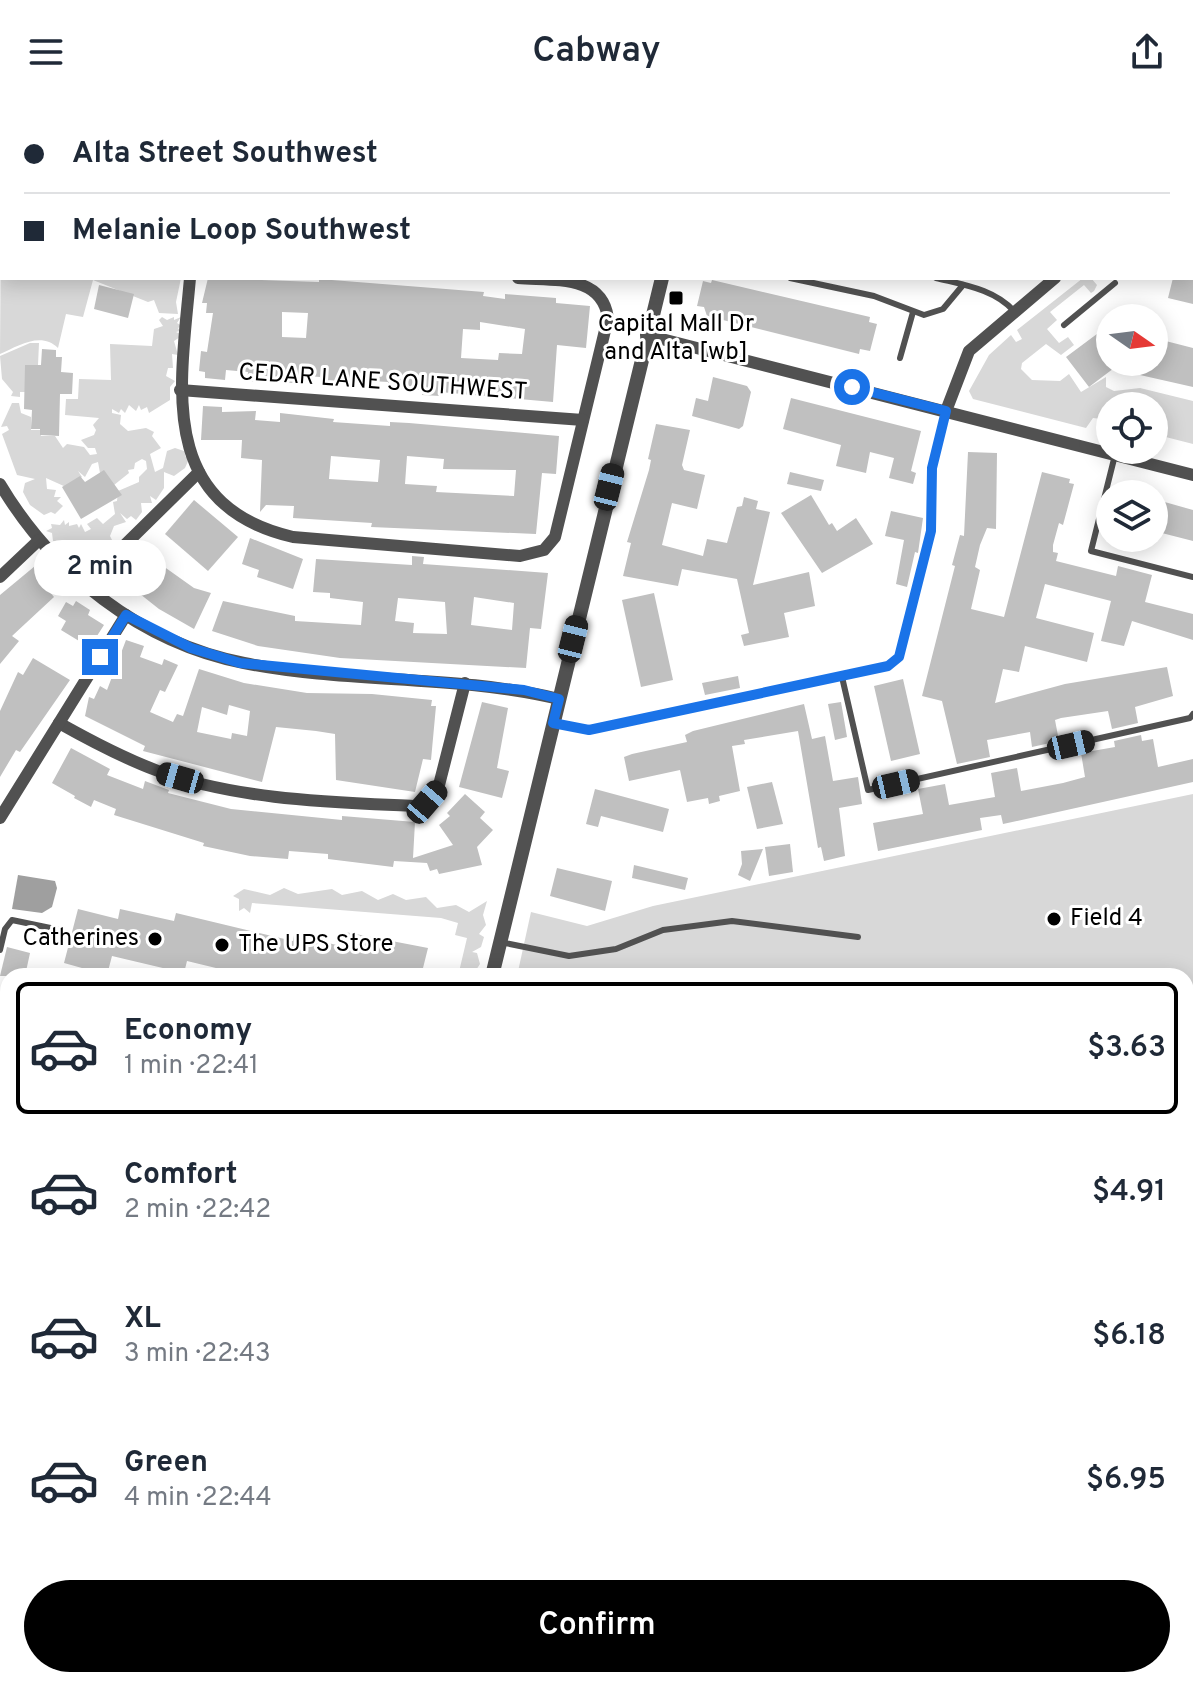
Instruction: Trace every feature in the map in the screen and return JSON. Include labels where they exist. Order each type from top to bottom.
[{"type":"street","points":[[190,280],[180,390],[183,421],[199,472],[227,504],[261,527],[307,539],[529,555],[544,550],[555,537],[606,329],[603,301],[584,284],[540,280]]},
{"type":"street","points":[[494,968],[661,280]]},
{"type":"street","points":[[946,411],[969,351],[1053,280]]},
{"type":"street","points":[[646,335],[1096,450]]},
{"type":"street","name":"CEDAR LANE SOUTHWEST","points":[[180,390],[583,420]]},
{"type":"street","points":[[1150,464],[1193,475]]},
{"type":"street","points":[[83,586],[199,472]]},
{"type":"street","points":[[0,484],[39,540],[83,586],[126,615],[191,648],[240,663],[507,687],[559,699]]},
{"type":"street","points":[[0,577],[39,540]]},
{"type":"street","points":[[0,818],[126,615]]},
{"type":"street","points":[[59,723],[131,760],[199,783],[240,791],[414,806],[427,802],[438,789],[465,683]]},
{"type":"lane","points":[[799,280],[874,296],[913,312],[934,314],[963,285]]},
{"type":"lane","points":[[944,280],[1004,299],[1014,311]]},
{"type":"lane","points":[[1064,325],[1115,283]]},
{"type":"lane","points":[[900,358],[913,312]]},
{"type":"lane","points":[[553,723],[589,730],[888,666],[899,657],[931,531],[932,468],[946,411]]},
{"type":"lane","points":[[1113,464],[1091,551],[1193,577]]},
{"type":"lane","points":[[842,677],[868,790],[1190,718],[1193,714]]},
{"type":"lane","points":[[0,950],[5,929],[12,920],[60,930]]},
{"type":"lane","points":[[500,942],[569,956],[616,949],[663,930],[732,921],[858,937]]},
{"type":"shaded area","points":[[1,280],[93,280],[83,317],[66,314],[58,348],[37,340],[0,354]]},
{"type":"shaded area","points":[[93,280],[181,280],[176,302],[178,314],[159,313],[154,300],[148,302]]},
{"type":"shaded area","points":[[1080,280],[1093,280],[1097,285],[1094,291],[1091,293],[1084,285],[1050,312],[1057,320],[1047,329],[1059,343],[1068,337],[1074,345],[1061,355],[1046,344],[1022,363],[1021,369],[1032,380],[1060,381],[1069,374],[1081,392],[1106,377],[1106,387],[1114,391],[1140,388],[1156,392],[1096,392],[1096,418],[1086,428],[973,399],[969,391],[989,355],[1011,335],[1016,342],[1022,339],[1017,330]]},
{"type":"shaded area","points":[[162,317],[167,320],[174,317],[174,320],[181,317],[177,323],[182,326],[176,332],[183,335],[174,341],[178,355],[172,354],[173,368],[168,368],[166,376],[175,381],[170,387],[170,400],[149,413],[147,407],[141,410],[139,405],[136,411],[129,405],[125,413],[121,409],[119,413],[112,409],[112,413],[121,415],[120,424],[128,431],[146,428],[154,432],[152,436],[161,448],[150,454],[155,472],[163,468],[167,451],[175,448],[187,452],[185,456],[189,459],[185,468],[174,476],[164,472],[164,488],[156,500],[150,496],[152,503],[141,503],[142,512],[136,520],[131,516],[127,519],[120,513],[126,522],[114,526],[110,536],[112,540],[97,543],[102,548],[99,552],[107,553],[91,573],[91,568],[80,570],[80,574],[77,569],[70,571],[70,547],[66,541],[63,545],[62,541],[53,541],[52,533],[46,531],[52,528],[51,524],[60,525],[64,520],[65,525],[69,522],[69,526],[77,524],[79,528],[81,524],[85,532],[91,529],[87,524],[97,518],[103,524],[115,514],[113,502],[117,501],[118,491],[139,482],[139,477],[147,469],[146,461],[142,459],[135,463],[134,469],[128,470],[129,473],[114,485],[100,473],[98,462],[92,464],[85,477],[78,471],[82,477],[66,487],[46,478],[47,489],[56,490],[54,497],[61,497],[57,501],[63,506],[55,514],[44,515],[30,505],[23,492],[25,483],[35,479],[17,475],[2,434],[9,430],[7,426],[1,427],[12,403],[19,403],[21,413],[31,417],[31,430],[40,430],[41,436],[55,436],[63,448],[67,444],[84,447],[90,455],[97,454],[95,448],[88,448],[81,440],[94,435],[96,430],[93,425],[99,418],[65,415],[66,399],[78,399],[79,379],[111,380],[110,344],[152,346],[154,329],[163,326],[159,320]]},
{"type":"shaded area","points":[[30,343],[39,343],[38,365],[25,365],[25,392],[20,392],[20,397],[11,396],[13,392],[2,379],[0,356]]},
{"type":"shaded area","points":[[1168,395],[1193,401],[1193,444],[1168,438]]},
{"type":"shaded area","points":[[1193,794],[1193,968],[519,968],[531,912],[587,926],[653,906]]},
{"type":"shaded area","points":[[18,875],[55,881],[57,888],[52,907],[42,913],[12,909]]},
{"type":"shaded area","points":[[284,888],[298,894],[332,889],[342,895],[362,891],[378,900],[393,894],[406,900],[426,897],[437,908],[456,905],[469,912],[487,901],[483,915],[486,925],[479,934],[484,937],[481,947],[472,952],[477,953],[480,964],[477,968],[460,968],[467,938],[455,935],[458,923],[441,918],[252,903],[250,913],[244,908],[239,911],[239,899],[233,896],[244,889],[270,895]]},
{"type":"building","points":[[208,280],[332,280],[484,292],[483,296],[505,299],[505,294],[556,298],[556,303],[590,306],[586,348],[557,345],[553,402],[440,392],[440,396],[422,395],[422,390],[397,389],[388,386],[388,382],[338,379],[337,386],[320,385],[320,377],[295,375],[294,383],[247,381],[248,372],[226,370],[225,380],[205,378],[205,372],[199,371],[201,351],[207,352],[213,313],[206,313],[207,303],[202,303]],"holes":[[[282,312],[308,313],[306,338],[282,337]],[[480,322],[525,329],[522,354],[499,353],[498,360],[461,358],[463,329],[480,330]]]},
{"type":"building","points":[[712,280],[870,317],[869,322],[877,324],[870,351],[860,349],[859,354],[707,316],[704,307],[697,306],[703,281],[711,283]]},
{"type":"building","points":[[1172,280],[1193,280],[1193,304],[1168,298]]},
{"type":"building","points":[[99,285],[134,294],[128,318],[94,309]]},
{"type":"building","points":[[1096,335],[1096,376],[1104,376],[1089,387],[1066,357]]},
{"type":"building","points":[[1168,342],[1193,348],[1193,387],[1144,376],[1168,376]]},
{"type":"building","points":[[42,349],[56,350],[56,357],[62,357],[61,372],[73,373],[72,394],[60,394],[59,436],[40,435],[40,429],[31,429],[32,410],[24,409],[25,365],[41,365]]},
{"type":"building","points":[[713,377],[747,386],[751,392],[743,426],[739,429],[692,416],[696,398],[708,401]]},
{"type":"building","points":[[791,398],[921,431],[911,471],[916,473],[913,484],[889,478],[894,458],[870,452],[866,473],[836,466],[841,445],[783,429]]},
{"type":"building","points":[[203,406],[222,407],[222,412],[256,411],[255,420],[280,422],[280,413],[334,419],[333,422],[390,426],[390,422],[409,423],[559,436],[556,474],[542,473],[536,534],[371,527],[372,523],[293,518],[294,506],[266,505],[260,512],[262,460],[241,458],[242,440],[201,440]],"holes":[[[331,456],[380,460],[378,482],[329,479]],[[407,456],[444,459],[443,469],[516,470],[514,496],[436,492],[437,486],[405,484]]]},
{"type":"building","points":[[656,424],[690,430],[682,465],[684,470],[705,475],[697,509],[672,503],[662,545],[703,556],[707,539],[727,543],[737,507],[742,506],[744,497],[758,501],[756,509],[770,512],[753,585],[809,572],[815,606],[784,613],[789,637],[744,646],[741,635],[749,633],[737,579],[682,569],[678,586],[623,576],[631,543],[627,542],[649,470],[651,460],[648,459]]},
{"type":"building","points":[[968,452],[997,453],[996,529],[987,528],[980,545],[975,567],[980,570],[971,609],[1004,617],[1042,472],[1070,479],[1069,483],[1074,484],[1063,525],[1059,523],[1053,545],[1053,552],[1058,553],[1056,561],[1116,576],[1118,566],[1152,575],[1145,602],[1193,614],[1193,640],[1132,621],[1124,646],[1101,641],[1111,601],[1045,584],[1036,618],[1094,633],[1087,662],[1025,646],[1019,672],[1003,669],[995,703],[1065,684],[1167,667],[1173,696],[1135,707],[1138,723],[1112,729],[1108,711],[1061,718],[1055,720],[1059,741],[1032,747],[1030,732],[987,740],[990,757],[957,764],[942,701],[922,696],[955,566],[952,565],[960,535],[964,536]]},
{"type":"building","points":[[104,470],[122,495],[81,519],[62,487],[80,476],[85,482]]},
{"type":"building","points":[[790,472],[824,480],[821,491],[787,484]]},
{"type":"building","points":[[811,495],[829,525],[832,523],[837,531],[856,518],[873,544],[822,573],[781,513]]},
{"type":"building","points":[[194,500],[238,537],[208,571],[165,534]]},
{"type":"building","points":[[1168,503],[1193,510],[1193,541],[1168,535]]},
{"type":"building","points":[[891,511],[923,518],[918,553],[915,552],[907,587],[896,584],[904,540],[885,536]]},
{"type":"building","points":[[250,538],[303,559],[293,589],[257,577],[259,570],[242,564]]},
{"type":"building","points":[[412,556],[424,557],[423,564],[548,573],[541,629],[530,628],[526,668],[340,658],[258,646],[212,631],[223,601],[295,616],[295,621],[361,625],[363,602],[330,598],[330,593],[313,592],[316,559],[412,565]],"holes":[[[474,597],[514,603],[512,630],[471,625]],[[398,598],[445,602],[447,634],[413,633],[414,623],[395,621]]]},
{"type":"building","points":[[156,561],[194,588],[211,593],[194,629],[159,609],[135,590],[137,587],[133,583],[141,573],[137,570],[144,562],[151,567]]},
{"type":"building","points":[[35,566],[48,581],[44,585],[54,597],[12,636],[19,641],[0,664],[0,595]]},
{"type":"building","points":[[654,593],[673,680],[641,687],[622,600]]},
{"type":"building","points":[[76,601],[90,610],[88,615],[104,625],[95,639],[89,636],[84,644],[61,630],[66,621],[58,616],[66,602],[73,606]]},
{"type":"building","points":[[126,640],[144,646],[140,657],[162,665],[164,659],[178,665],[165,692],[160,690],[150,712],[173,722],[177,714],[183,716],[199,669],[244,683],[307,693],[372,694],[432,700],[431,706],[436,706],[431,760],[423,759],[415,792],[336,780],[335,734],[276,727],[262,782],[143,751],[145,746],[85,716],[89,697],[94,699],[100,686],[107,690]],"holes":[[[229,705],[250,711],[247,736],[232,733],[231,739],[197,732],[202,707],[227,715]]]},
{"type":"building","points":[[33,658],[70,680],[20,752],[16,750],[0,777],[0,711],[18,672],[23,675]]},
{"type":"building","points":[[738,676],[740,688],[705,695],[702,683]]},
{"type":"building","points":[[903,679],[920,754],[891,761],[874,686]]},
{"type":"building","points":[[482,702],[508,708],[497,768],[509,771],[502,798],[459,787]]},
{"type":"building","points":[[841,702],[847,737],[835,740],[828,704]]},
{"type":"building","points":[[804,704],[812,739],[825,736],[833,781],[858,777],[862,804],[839,808],[845,856],[824,861],[821,847],[818,848],[798,731],[744,740],[745,744],[732,746],[740,791],[719,796],[720,801],[709,804],[708,798],[687,802],[680,770],[629,781],[624,757],[687,742],[685,735],[693,731]]},
{"type":"building","points":[[1141,735],[1142,741],[1153,739],[1158,767],[1193,759],[1193,782],[1003,824],[1001,815],[980,818],[982,830],[878,851],[873,823],[923,814],[918,789],[945,784],[949,805],[995,797],[991,773],[1017,768],[1021,791],[1063,783],[1085,777],[1081,753],[1115,747],[1114,741]]},
{"type":"building","points":[[71,748],[110,769],[107,775],[143,789],[145,781],[169,790],[168,793],[231,809],[342,820],[342,816],[415,822],[413,858],[453,845],[439,825],[450,816],[447,813],[465,794],[485,812],[480,818],[493,830],[477,847],[482,865],[439,874],[437,869],[430,871],[427,863],[394,861],[393,867],[328,859],[328,854],[289,851],[288,859],[250,856],[203,846],[204,843],[114,815],[116,809],[94,800],[91,807],[74,798],[52,783]]},
{"type":"building","points":[[772,782],[783,824],[757,829],[747,787]]},
{"type":"building","points":[[595,789],[669,809],[663,832],[601,816],[598,827],[586,824]]},
{"type":"building","points":[[790,844],[793,872],[769,876],[765,847]]},
{"type":"building","points":[[763,849],[750,881],[738,875],[742,864],[741,851]]},
{"type":"building","points":[[634,865],[688,878],[685,890],[632,878]]},
{"type":"building","points":[[557,868],[612,881],[605,911],[550,896]]},
{"type":"building","points":[[78,909],[118,919],[120,909],[174,921],[176,913],[293,941],[294,935],[341,946],[345,932],[428,948],[423,968],[216,968],[187,961],[185,968],[163,968],[112,956],[109,968],[82,968],[64,963]]},
{"type":"building","points":[[7,947],[30,953],[27,968],[2,968]]},
{"type":"place","name":"Capital Mall Dr and Alta [wb]","points":[[676,298]]},
{"type":"place","name":"Field 4","points":[[1054,919]]},
{"type":"place","name":"Catherines","points":[[155,939]]},
{"type":"place","name":"The UPS Store","points":[[222,945]]},
{"type":"route","points":[[100,657],[126,615],[191,648],[240,663],[287,670],[524,690],[559,699],[553,723],[589,730],[888,666],[899,657],[931,531],[929,496],[932,468],[946,411],[852,387]]}]
